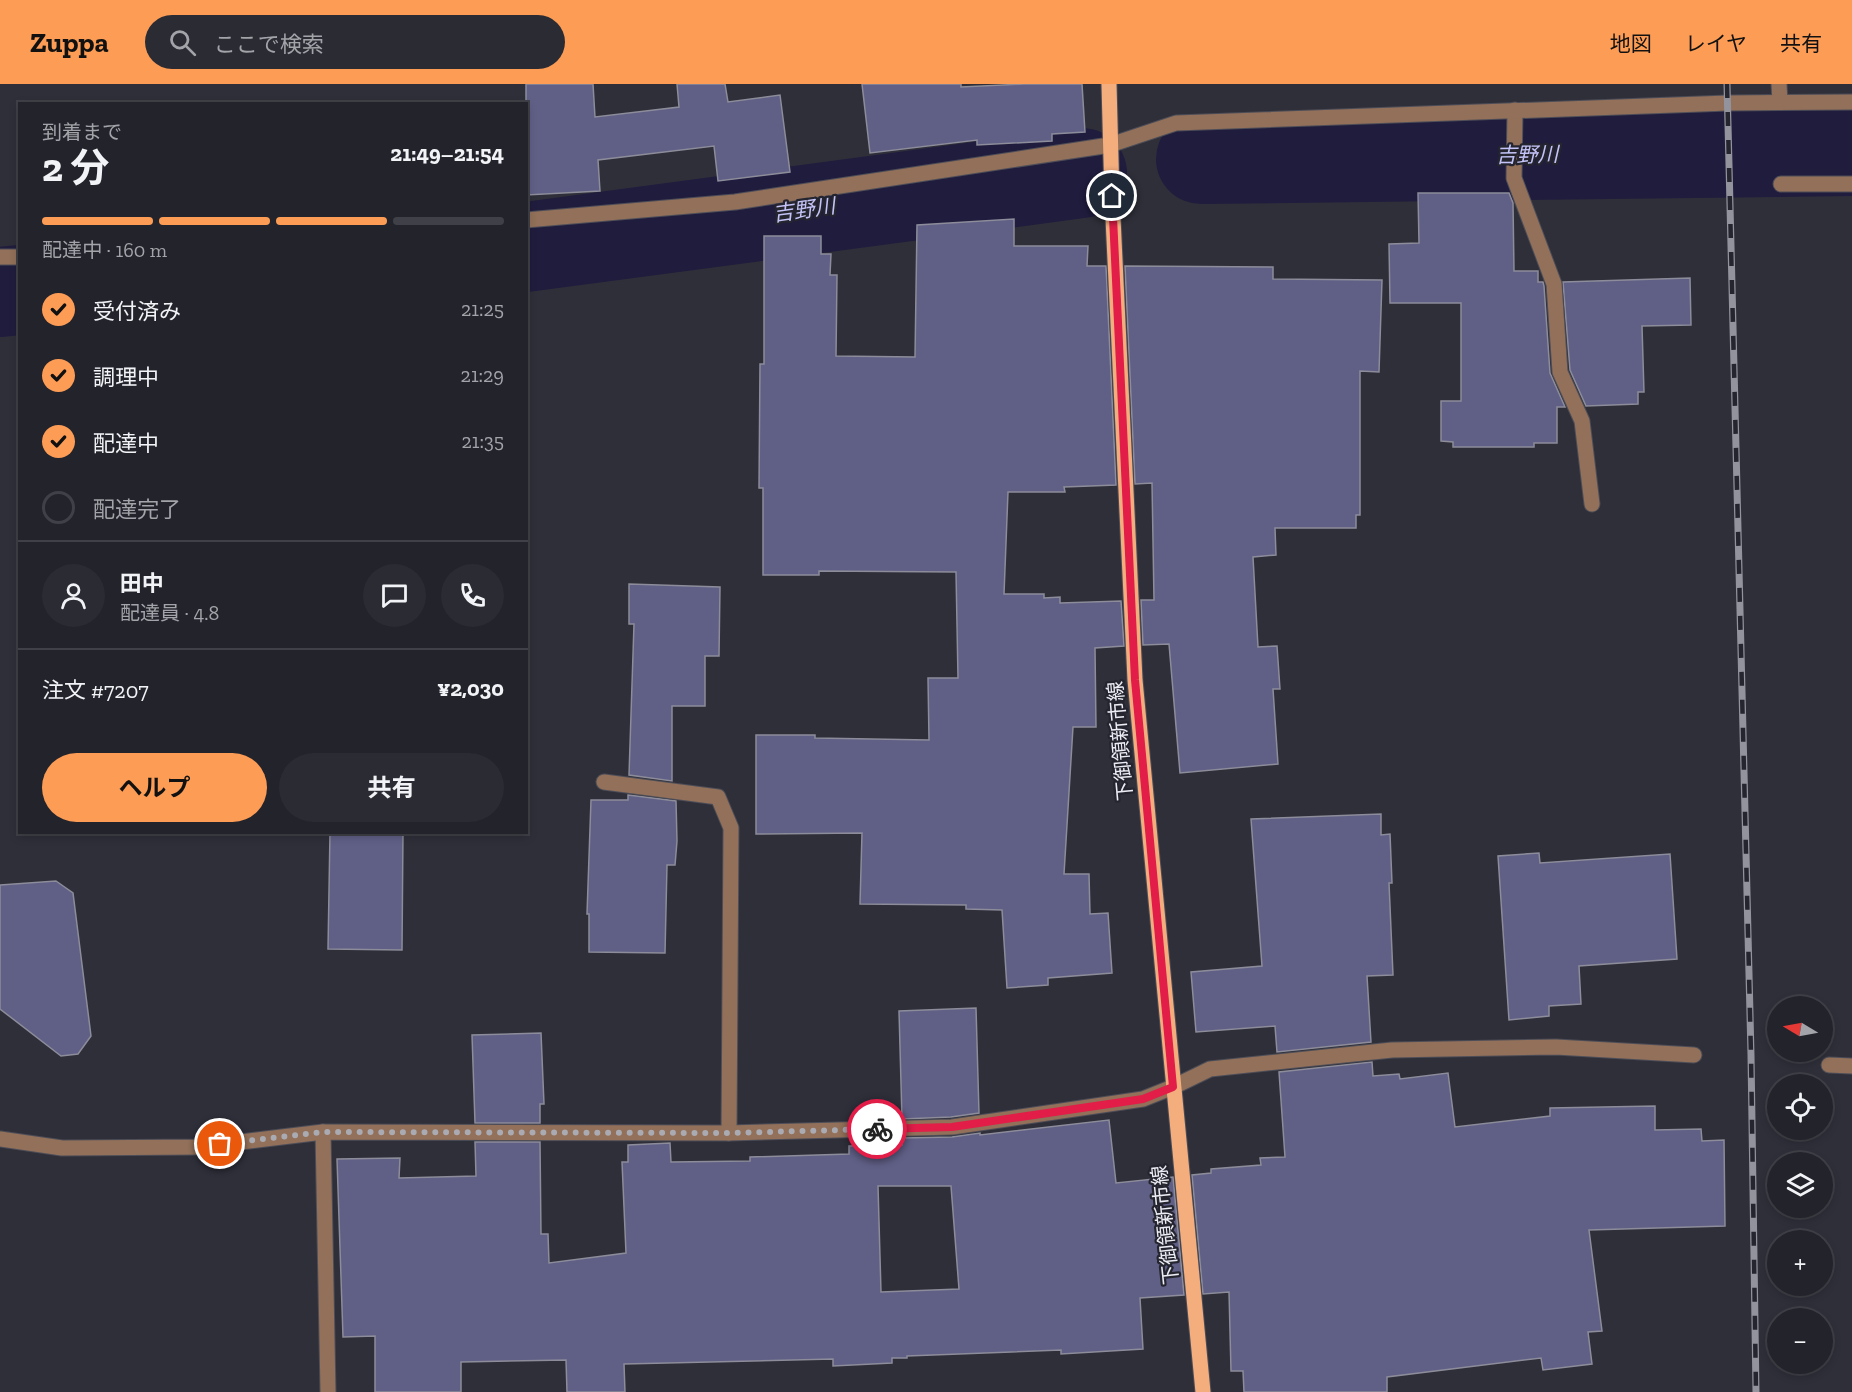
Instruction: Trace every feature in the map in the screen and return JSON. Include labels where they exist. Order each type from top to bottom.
[{"type":"main road","name":"下御領新市線","points":[[1109,84],[1135,680],[1203,1392]]},
{"type":"street","points":[[1779,84],[1780,102]]},
{"type":"street","points":[[528,220],[735,202],[1110,145],[1176,123],[1515,110],[1852,102]]},
{"type":"street","points":[[1515,110],[1514,178],[1554,284],[1560,372],[1582,421],[1592,504]]},
{"type":"street","points":[[1781,184],[1852,184]]},
{"type":"street","points":[[0,257],[18,257]]},
{"type":"street","points":[[604,782],[718,797],[731,828],[729,1133]]},
{"type":"street","points":[[0,1139],[62,1148],[200,1147],[322,1132],[729,1133],[952,1127],[1143,1099],[1210,1070],[1392,1050],[1556,1047],[1694,1055]]},
{"type":"street","points":[[1830,1065],[1852,1066]]},
{"type":"street","points":[[322,1132],[328,1392]]},
{"type":"building","points":[[526,84],[593,84],[595,117],[679,107],[677,84],[725,84],[728,102],[780,95],[790,172],[718,181],[714,146],[598,160],[600,191],[528,195],[528,102],[526,102]]},
{"type":"building","points":[[862,84],[961,84],[961,87],[1082,84],[1085,132],[1052,134],[1052,141],[977,145],[977,140],[870,153]]},
{"type":"building","points":[[1418,193],[1509,193],[1513,203],[1514,271],[1538,271],[1538,282],[1543,282],[1544,286],[1550,373],[1565,407],[1557,407],[1557,443],[1534,443],[1534,447],[1453,447],[1453,442],[1441,441],[1441,401],[1461,401],[1461,303],[1390,303],[1389,244],[1419,243]]},
{"type":"building","points":[[1014,219],[1014,246],[1088,246],[1087,266],[1106,266],[1116,485],[1064,487],[1065,492],[1008,492],[1004,594],[1044,594],[1044,598],[1060,597],[1060,603],[1121,601],[1124,646],[1095,648],[1096,727],[1073,727],[1064,874],[1089,874],[1090,914],[1108,913],[1112,973],[1048,978],[1048,985],[1007,988],[1002,910],[966,909],[966,905],[860,904],[862,833],[756,834],[756,735],[929,740],[928,678],[958,678],[956,572],[819,571],[819,575],[763,575],[763,488],[759,488],[760,364],[764,364],[764,236],[821,236],[821,254],[831,254],[830,275],[837,275],[836,356],[915,357],[917,225]]},
{"type":"building","points":[[1125,266],[1273,267],[1273,279],[1382,280],[1379,372],[1360,371],[1360,515],[1356,515],[1356,528],[1275,528],[1276,555],[1253,557],[1258,647],[1277,646],[1280,689],[1273,689],[1278,764],[1180,773],[1169,644],[1143,645],[1141,600],[1154,600],[1152,483],[1135,484]]},
{"type":"building","points":[[1690,278],[1691,325],[1642,326],[1644,392],[1638,392],[1638,404],[1586,406],[1570,370],[1563,282]]},
{"type":"building","points":[[629,584],[720,587],[719,656],[705,656],[705,706],[672,706],[672,781],[629,775],[634,624],[629,624]]},
{"type":"building","points":[[628,795],[676,801],[675,865],[667,865],[665,953],[589,952],[589,914],[587,914],[591,800],[628,800]]},
{"type":"building","points":[[1381,814],[1381,835],[1390,834],[1392,883],[1389,883],[1393,975],[1367,976],[1371,1042],[1277,1052],[1275,1026],[1196,1032],[1191,972],[1262,966],[1251,819]]},
{"type":"building","points":[[330,834],[403,834],[402,950],[328,949]]},
{"type":"building","points":[[1539,853],[1540,863],[1670,854],[1677,959],[1579,966],[1581,1004],[1549,1006],[1549,1016],[1509,1020],[1498,856]]},
{"type":"building","points":[[56,881],[73,893],[91,1036],[78,1054],[61,1056],[0,1009],[0,885]]},
{"type":"building","points":[[976,1008],[979,1113],[951,1117],[902,1119],[899,1011]]},
{"type":"building","points":[[541,1033],[544,1104],[540,1104],[540,1123],[475,1123],[472,1035]]},
{"type":"building","points":[[1372,1062],[1373,1076],[1399,1074],[1400,1079],[1448,1073],[1455,1127],[1550,1116],[1550,1108],[1655,1106],[1655,1130],[1701,1129],[1702,1141],[1724,1140],[1725,1226],[1589,1230],[1602,1331],[1588,1332],[1592,1364],[1543,1370],[1541,1358],[1387,1377],[1387,1392],[1244,1392],[1243,1371],[1231,1371],[1229,1292],[1203,1294],[1192,1175],[1211,1173],[1211,1169],[1261,1165],[1260,1158],[1285,1157],[1279,1072]]},
{"type":"building","points":[[1109,1120],[1116,1183],[1173,1177],[1184,1295],[1140,1298],[1143,1349],[1061,1354],[1061,1350],[907,1356],[907,1358],[892,1358],[892,1363],[833,1366],[833,1359],[624,1364],[625,1392],[567,1392],[566,1360],[461,1362],[461,1392],[375,1392],[375,1336],[343,1337],[337,1159],[400,1158],[399,1178],[476,1176],[475,1142],[540,1142],[541,1234],[548,1234],[549,1263],[626,1253],[622,1162],[628,1162],[628,1145],[670,1143],[671,1162],[750,1161],[750,1157],[849,1154],[849,1146],[902,1145],[902,1138],[952,1137],[980,1133],[980,1135]],"holes":[[[878,1186],[951,1186],[959,1289],[881,1292]]]},
{"type":"waterway","name":"吉野川","points":[[1201,159],[1852,151]]},
{"type":"waterway","name":"吉野川","points":[[528,247],[1082,173]]},
{"type":"waterway","name":"吉野川","points":[[0,292],[18,290]]},
{"type":"railway","points":[[1727,84],[1751,1055],[1756,1392]]},
{"type":"way so far","points":[[220,1144],[322,1132],[729,1133],[877,1129]]},
{"type":"route","points":[[877,1129],[952,1127],[1143,1099],[1173,1087],[1135,680],[1112,196]]}]
